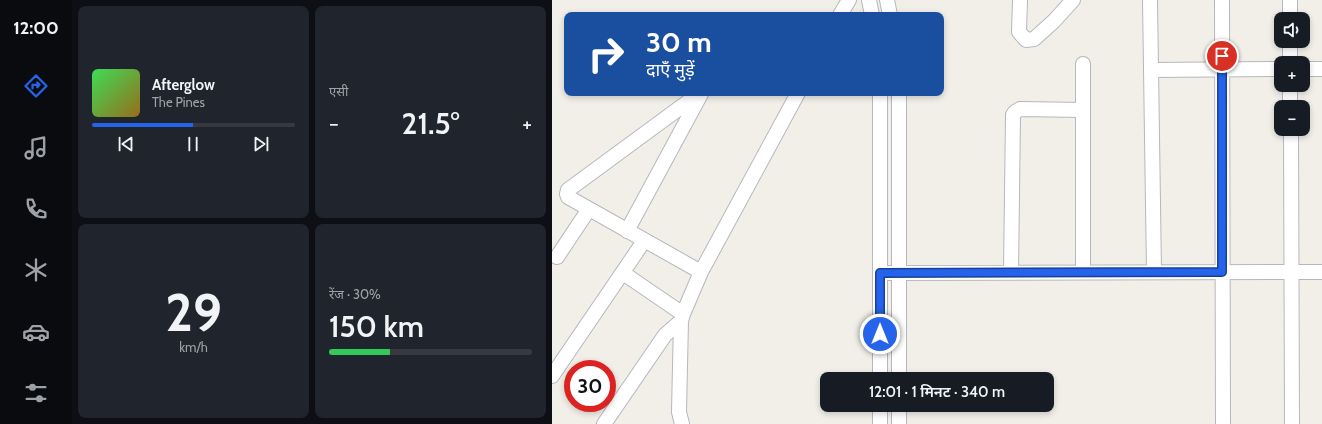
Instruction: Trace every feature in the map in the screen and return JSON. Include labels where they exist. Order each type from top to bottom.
[{"type":"street","points":[[842,12],[849,0]]},
{"type":"street","points":[[869,0],[871,12]]},
{"type":"street","points":[[888,0],[890,12]]},
{"type":"street","points":[[1020,0],[1019,32],[1026,40],[1034,39],[1054,21],[1073,0]]},
{"type":"street","points":[[1150,0],[1154,272]]},
{"type":"street","points":[[1222,0],[1223,424]]},
{"type":"street","points":[[1290,0],[1290,12]]},
{"type":"street","points":[[1083,64],[1083,272]]},
{"type":"street","points":[[1310,69],[1322,69]]},
{"type":"street","points":[[1151,70],[1274,70]]},
{"type":"street","points":[[697,96],[568,190],[567,194],[568,197],[701,272]]},
{"type":"street","points":[[627,231],[699,96]]},
{"type":"street","points":[[682,424],[679,412],[682,318],[701,272],[796,96]]},
{"type":"street","points":[[880,96],[880,372]]},
{"type":"street","points":[[898,96],[899,372]]},
{"type":"street","points":[[1011,273],[1013,115],[1015,112],[1020,110],[1083,110]]},
{"type":"street","points":[[1290,136],[1292,424]]},
{"type":"street","points":[[557,257],[589,209]]},
{"type":"street","points":[[552,376],[644,241]]},
{"type":"street","points":[[880,273],[1322,272]]},
{"type":"street","points":[[623,273],[682,318]]},
{"type":"street","points":[[604,424],[665,335],[682,318]]},
{"type":"street","points":[[880,412],[880,424]]},
{"type":"street","points":[[899,412],[899,424]]},
{"type":"route","points":[[880,334],[880,273],[1222,272],[1222,56]]}]
